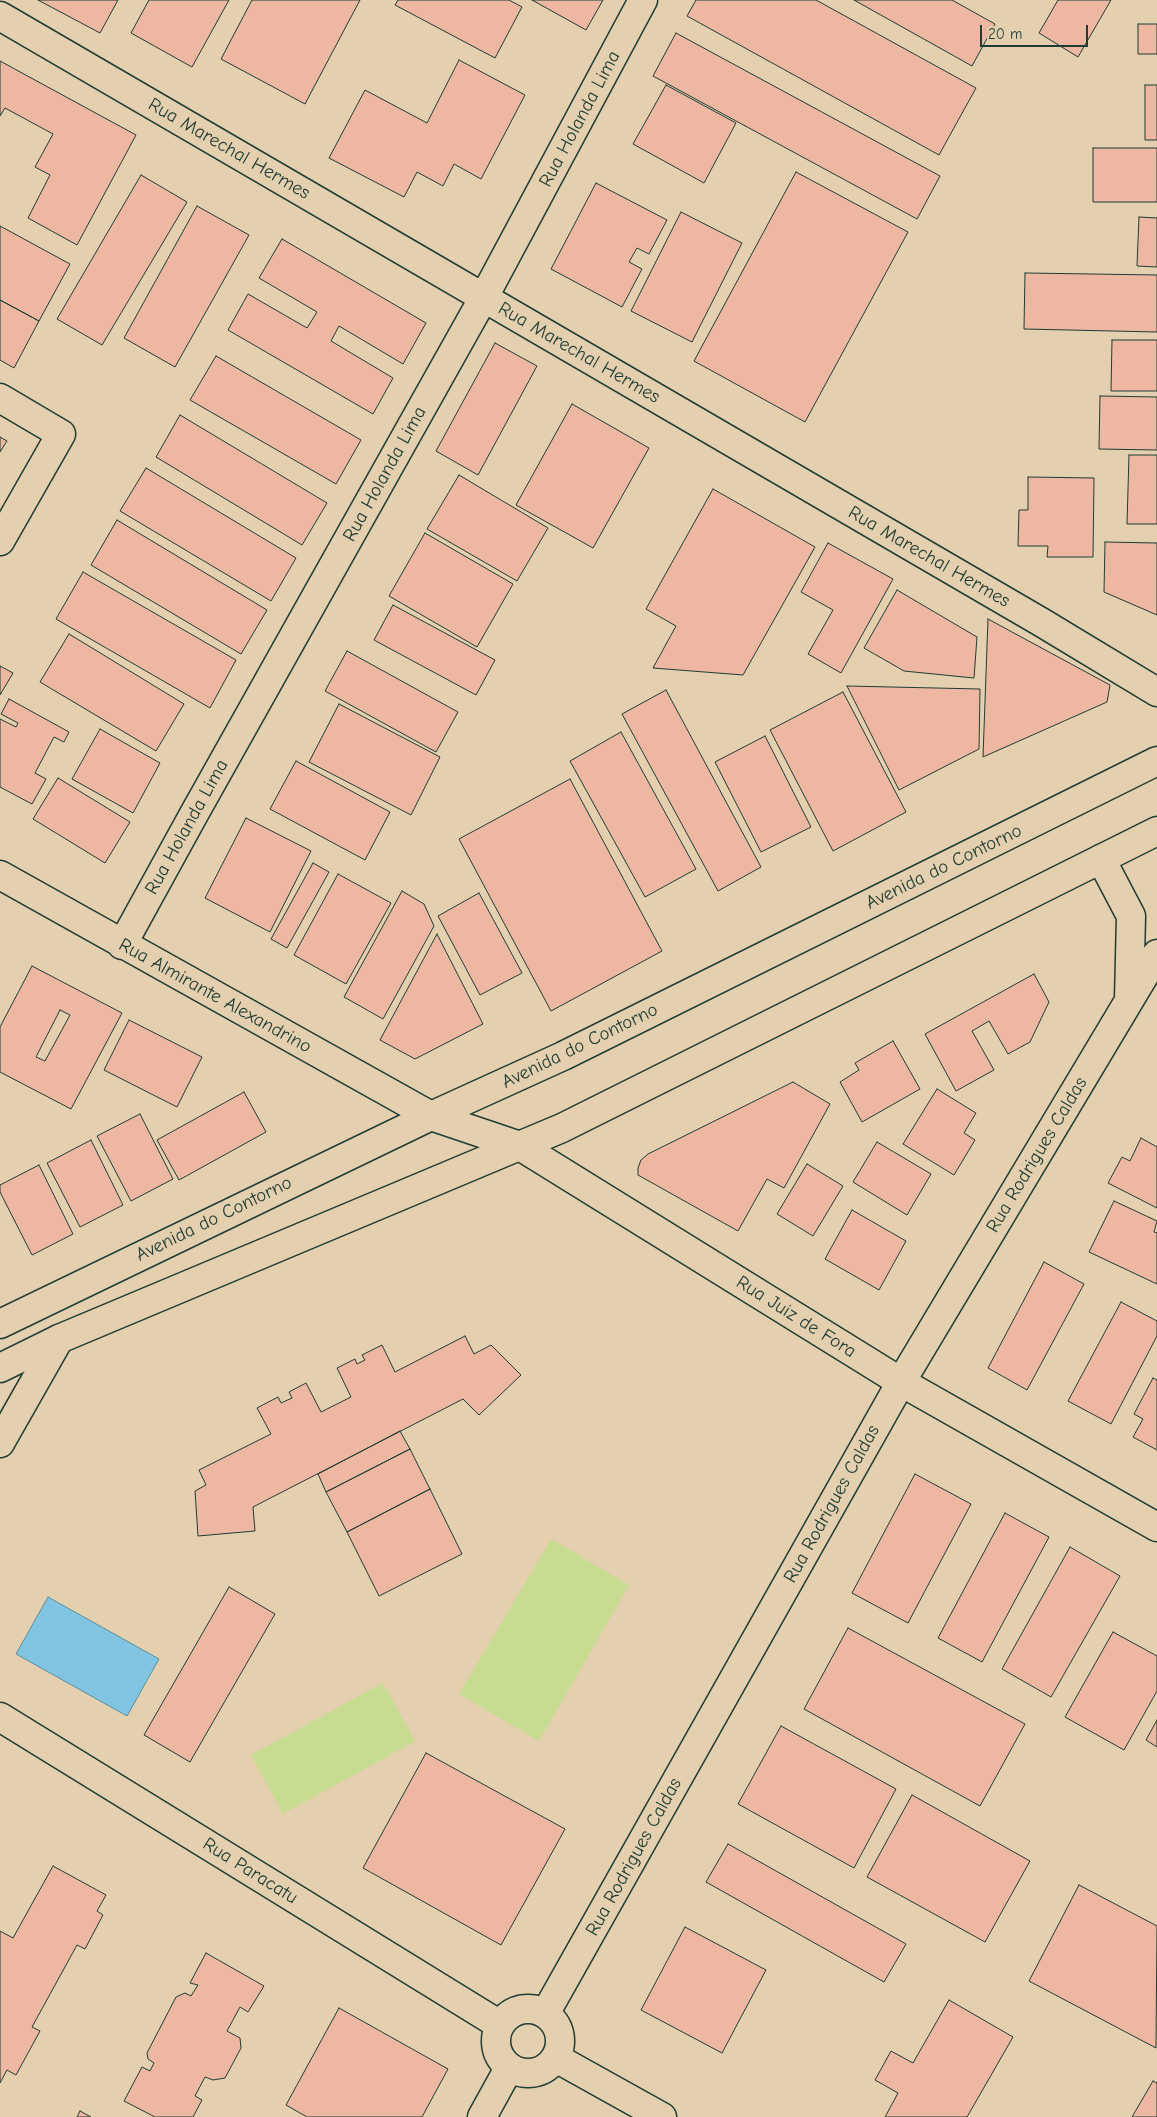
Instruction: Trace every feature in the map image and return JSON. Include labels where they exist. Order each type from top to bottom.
[{"type":"street","name":"Rua Holanda Lima","points":[[122,945],[484,297],[643,0]]},
{"type":"street","name":"Rua Marechal Hermes","points":[[0,16],[1032,617],[1157,692]]},
{"type":"street","points":[[0,398],[61,434],[0,541]]},
{"type":"street","name":"Avenida do Contorno","points":[[0,1324],[431,1116],[562,1056],[1157,761]]},
{"type":"street","points":[[0,1368],[59,1339],[571,1124],[1157,830]]},
{"type":"street","name":"Rua Rodrigues Caldas","points":[[1101,859],[1132,916],[1129,1000]]},
{"type":"street","name":"Rua Almirante Alexandrino","points":[[0,876],[431,1116]]},
{"type":"street","name":"Rua Rodrigues Caldas","points":[[545,2014],[901,1382],[1157,954]]},
{"type":"street","name":"Rua Juiz de Fora","points":[[431,1116],[520,1146],[901,1382],[1157,1527]]},
{"type":"street","points":[[0,1443],[59,1339]]},
{"type":"street","name":"Rua Paracatu","points":[[0,1717],[500,2025]]},
{"type":"street","points":[[536,2010],[545,2014],[556,2024],[560,2037],[559,2051],[556,2058],[540,2072],[518,2072],[509,2068],[498,2052],[496,2034],[500,2025],[506,2017],[515,2011],[536,2010]]},
{"type":"street","points":[[556,2058],[662,2117]]},
{"type":"street","points":[[482,2117],[509,2068]]},
{"type":"green space","points":[[551,1539],[629,1585],[539,1741],[459,1694]]},
{"type":"green space","points":[[383,1683],[415,1741],[283,1814],[251,1755]]},
{"type":"water","points":[[48,1597],[159,1659],[127,1716],[16,1654]]},
{"type":"building","points":[[38,0],[118,0],[100,33]]},
{"type":"building","points":[[149,0],[229,0],[192,67],[131,33]]},
{"type":"building","points":[[252,0],[360,0],[305,104],[221,59]]},
{"type":"building","points":[[398,0],[509,0],[522,7],[495,58],[395,5]]},
{"type":"building","points":[[532,0],[603,0],[586,30]]},
{"type":"building","points":[[696,0],[816,0],[976,88],[939,155],[687,16]]},
{"type":"building","points":[[854,0],[952,0],[995,24],[972,66]]},
{"type":"building","points":[[1058,0],[1111,0],[1078,57],[1039,33]]},
{"type":"building","points":[[1138,24],[1157,24],[1157,54],[1138,54]]},
{"type":"building","points":[[676,33],[940,176],[917,219],[653,76]]},
{"type":"building","points":[[459,60],[525,95],[481,179],[454,164],[443,186],[417,172],[404,197],[329,158],[365,90],[427,123]]},
{"type":"building","points":[[0,61],[136,135],[77,245],[28,218],[50,175],[35,167],[53,134],[5,108],[0,116]]},
{"type":"building","points":[[666,85],[736,123],[704,183],[633,144]]},
{"type":"building","points":[[1145,85],[1157,85],[1157,140],[1145,140]]},
{"type":"building","points":[[1093,148],[1157,148],[1157,202],[1093,202]]},
{"type":"building","points":[[796,172],[908,232],[805,422],[694,361]]},
{"type":"building","points":[[141,175],[187,202],[102,345],[57,319]]},
{"type":"building","points":[[596,183],[667,220],[649,254],[637,248],[629,262],[642,269],[622,307],[551,269]]},
{"type":"building","points":[[197,206],[249,235],[175,367],[124,338]]},
{"type":"building","points":[[681,212],[742,243],[692,342],[631,311]]},
{"type":"building","points":[[1139,217],[1157,218],[1157,267],[1137,266]]},
{"type":"building","points":[[0,226],[70,264],[39,321],[0,300]]},
{"type":"building","points":[[282,239],[426,323],[403,364],[339,326],[331,341],[393,378],[373,414],[228,330],[248,294],[307,328],[317,312],[259,278]]},
{"type":"building","points":[[1025,273],[1157,275],[1157,332],[1024,329]]},
{"type":"building","points":[[0,300],[39,321],[14,368],[0,360]]},
{"type":"building","points":[[1112,340],[1157,340],[1157,391],[1111,391]]},
{"type":"building","points":[[495,343],[537,366],[478,475],[436,451]]},
{"type":"building","points":[[216,356],[361,440],[336,484],[190,400]]},
{"type":"building","points":[[1100,396],[1157,397],[1157,450],[1099,449]]},
{"type":"building","points":[[572,404],[649,448],[593,548],[516,505]]},
{"type":"building","points":[[180,415],[327,503],[302,545],[156,457]]},
{"type":"building","points":[[0,437],[7,441],[0,452]]},
{"type":"building","points":[[1129,455],[1157,455],[1157,524],[1127,524]]},
{"type":"building","points":[[146,468],[296,558],[271,601],[120,511]]},
{"type":"building","points":[[459,475],[548,528],[517,581],[427,529]]},
{"type":"building","points":[[1028,477],[1094,478],[1093,557],[1047,557],[1048,546],[1018,546],[1019,510],[1028,510]]},
{"type":"building","points":[[713,489],[815,547],[743,675],[653,668],[676,626],[646,609]]},
{"type":"building","points":[[117,520],[267,610],[241,654],[91,565]]},
{"type":"building","points":[[425,533],[513,584],[477,647],[389,596]]},
{"type":"building","points":[[1105,542],[1157,543],[1157,615],[1104,592]]},
{"type":"building","points":[[828,543],[893,579],[841,673],[808,654],[833,610],[801,592]]},
{"type":"building","points":[[83,572],[236,660],[210,708],[56,619]]},
{"type":"building","points":[[897,590],[977,637],[974,678],[904,671],[864,648]]},
{"type":"building","points":[[393,605],[495,660],[476,695],[374,640]]},
{"type":"building","points":[[988,619],[1110,685],[1107,702],[983,757]]},
{"type":"building","points":[[69,634],[184,704],[156,751],[40,682]]},
{"type":"building","points":[[347,651],[458,712],[436,752],[325,691]]},
{"type":"building","points":[[0,666],[13,673],[0,695]]},
{"type":"building","points":[[847,686],[980,689],[979,749],[899,790]]},
{"type":"building","points":[[666,690],[761,867],[718,891],[622,714]]},
{"type":"building","points":[[843,692],[906,812],[833,851],[770,730]]},
{"type":"building","points":[[9,699],[69,732],[64,742],[54,737],[35,773],[46,779],[32,804],[0,787],[0,719],[16,727],[18,723],[1,714]]},
{"type":"building","points":[[339,704],[440,757],[411,815],[309,762]]},
{"type":"building","points":[[100,729],[160,763],[133,813],[72,779]]},
{"type":"building","points":[[621,732],[696,869],[645,897],[570,761]]},
{"type":"building","points":[[765,736],[811,827],[761,852],[715,762]]},
{"type":"building","points":[[296,761],[390,812],[365,860],[270,809]]},
{"type":"building","points":[[58,778],[130,822],[105,863],[33,819]]},
{"type":"building","points":[[570,779],[662,951],[551,1011],[459,839]]},
{"type":"building","points":[[246,818],[311,851],[270,932],[205,898]]},
{"type":"building","points":[[313,863],[329,872],[287,948],[271,939]]},
{"type":"building","points":[[338,874],[391,903],[346,984],[294,955]]},
{"type":"building","points":[[402,891],[424,904],[434,926],[383,1019],[344,997]]},
{"type":"building","points":[[479,893],[522,973],[480,995],[438,916]]},
{"type":"building","points":[[437,934],[483,1024],[415,1059],[380,1040]]},
{"type":"building","points":[[32,966],[122,1013],[71,1109],[0,1072],[0,1027]],"holes":[[[60,1010],[70,1015],[45,1061],[36,1057]]]},
{"type":"building","points":[[1034,974],[1049,1002],[1030,1042],[1008,1054],[989,1021],[972,1031],[994,1070],[956,1091],[925,1034]]},
{"type":"building","points":[[129,1020],[202,1057],[177,1107],[104,1070]]},
{"type":"building","points":[[893,1041],[920,1089],[862,1122],[840,1082],[859,1070],[855,1063]]},
{"type":"building","points":[[793,1082],[830,1104],[784,1188],[767,1179],[738,1231],[638,1175],[641,1160],[648,1154]]},
{"type":"building","points":[[937,1089],[976,1113],[964,1133],[975,1140],[954,1175],[903,1144]]},
{"type":"building","points":[[244,1092],[266,1132],[179,1180],[157,1140]]},
{"type":"building","points":[[140,1114],[173,1179],[131,1201],[97,1136]]},
{"type":"building","points":[[1141,1138],[1157,1147],[1157,1208],[1108,1183],[1122,1157],[1130,1161]]},
{"type":"building","points":[[91,1140],[123,1205],[80,1227],[47,1163]]},
{"type":"building","points":[[877,1142],[931,1174],[907,1215],[853,1182]]},
{"type":"building","points":[[807,1164],[843,1186],[813,1236],[777,1214]]},
{"type":"building","points":[[39,1165],[73,1234],[32,1255],[0,1192],[0,1185]]},
{"type":"building","points":[[1114,1201],[1157,1221],[1154,1232],[1157,1233],[1157,1284],[1089,1252]]},
{"type":"building","points":[[852,1210],[906,1241],[879,1290],[825,1259]]},
{"type":"building","points":[[1044,1262],[1084,1284],[1027,1390],[988,1368]]},
{"type":"building","points":[[1121,1302],[1157,1321],[1157,1336],[1111,1424],[1068,1401]]},
{"type":"building","points":[[465,1336],[474,1354],[491,1345],[521,1375],[479,1415],[463,1399],[253,1507],[255,1531],[198,1536],[195,1491],[206,1485],[199,1470],[271,1434],[257,1408],[278,1397],[281,1403],[292,1398],[289,1392],[306,1383],[321,1412],[351,1397],[337,1368],[355,1359],[357,1364],[365,1360],[362,1355],[382,1345],[395,1372]]},
{"type":"building","points":[[1153,1378],[1157,1380],[1157,1450],[1133,1437],[1143,1419],[1134,1414]]},
{"type":"building","points":[[400,1431],[410,1449],[326,1492],[318,1474]]},
{"type":"building","points":[[410,1449],[430,1489],[347,1532],[326,1492]]},
{"type":"building","points":[[915,1474],[971,1504],[908,1623],[852,1593]]},
{"type":"building","points":[[430,1489],[462,1554],[379,1596],[347,1532]]},
{"type":"building","points":[[1005,1513],[1049,1537],[982,1662],[938,1638]]},
{"type":"building","points":[[1070,1547],[1120,1576],[1051,1697],[1002,1669]]},
{"type":"building","points":[[229,1587],[275,1614],[190,1762],[144,1735]]},
{"type":"building","points":[[848,1628],[1025,1724],[980,1806],[804,1709]]},
{"type":"building","points":[[1113,1632],[1157,1656],[1157,1691],[1124,1750],[1065,1717]]},
{"type":"building","points":[[1157,1720],[1157,1747],[1146,1740]]},
{"type":"building","points":[[781,1726],[896,1789],[854,1868],[738,1804]]},
{"type":"building","points":[[426,1753],[565,1829],[501,1945],[363,1868]]},
{"type":"building","points":[[912,1795],[1030,1861],[985,1942],[867,1877]]},
{"type":"building","points":[[728,1844],[906,1944],[884,1982],[706,1882]]},
{"type":"building","points":[[53,1866],[106,1895],[97,1911],[103,1915],[85,1949],[77,1945],[32,2027],[40,2031],[16,2075],[7,2070],[0,2083],[0,1931],[13,1938]]},
{"type":"building","points":[[1079,1885],[1157,1926],[1156,2048],[1029,1981]]},
{"type":"building","points":[[685,1927],[766,1970],[722,2053],[641,2010]]},
{"type":"building","points":[[206,1953],[264,1986],[248,2012],[240,2007],[227,2031],[240,2038],[241,2048],[225,2078],[213,2080],[205,2077],[195,2096],[202,2100],[193,2117],[155,2117],[124,2101],[142,2067],[150,2071],[154,2063],[148,2059],[147,2053],[176,1997],[185,1993],[191,1996],[198,1985],[190,1983]]},
{"type":"building","points":[[949,2000],[1013,2037],[967,2117],[885,2117],[898,2093],[875,2080],[891,2051],[913,2063]]},
{"type":"building","points":[[339,2008],[448,2069],[422,2117],[307,2117],[286,2105]]},
{"type":"building","points":[[1153,2081],[1157,2083],[1157,2117],[1132,2117]]},
{"type":"building","points":[[80,2111],[91,2117],[77,2117]]}]
